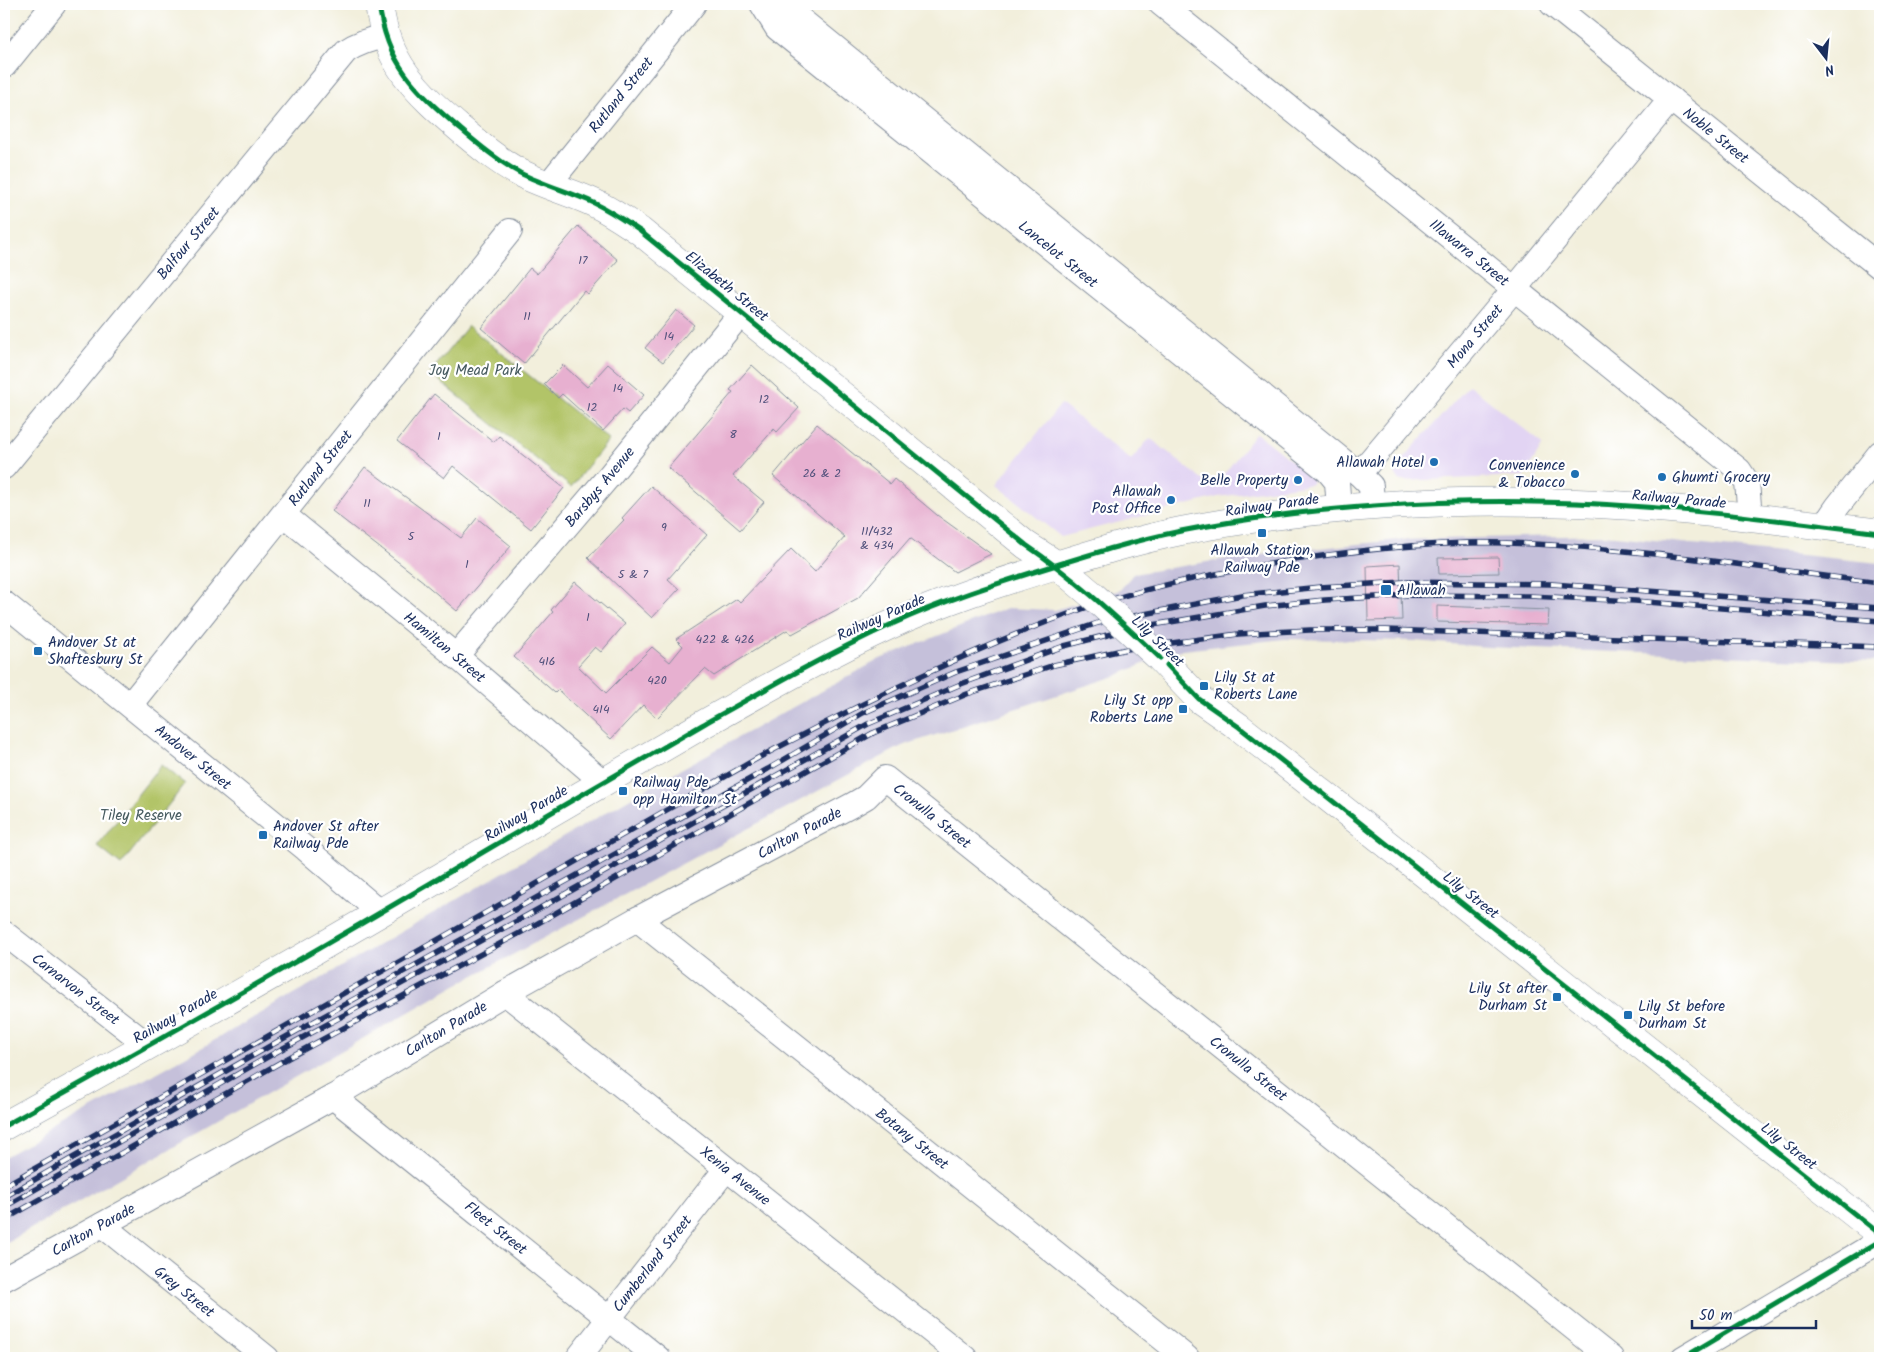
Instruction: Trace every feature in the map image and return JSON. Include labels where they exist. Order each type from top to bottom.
[{"type":"main road","name":"Elizabeth Street","points":[[379,4],[385,36],[394,58],[408,79],[425,99],[496,158],[520,173],[595,203],[640,231],[1026,545],[1056,565]]},
{"type":"main road","name":"Railway Parade","points":[[4,1126],[381,913],[792,673],[896,622],[950,601],[1056,565],[1118,546],[1180,532],[1259,518],[1372,507],[1503,502],[1577,504],[1750,517],[1880,533]]},
{"type":"main road","name":"Lily Street","points":[[1056,565],[1091,594],[1160,658],[1199,699],[1238,727],[1880,1234]]},
{"type":"street","points":[[4,66],[54,4]]},
{"type":"street","name":"Rutland Street","points":[[548,185],[694,4]]},
{"type":"street","name":"Lancelot Street","points":[[762,4],[777,28],[1332,474],[1337,482]]},
{"type":"street","name":"Lancelot Street","points":[[773,4],[789,10],[1358,474]]},
{"type":"street","name":"Illawarra Street","points":[[1161,4],[1739,470],[1747,482],[1750,517]]},
{"type":"street","name":"Noble Street","points":[[1552,4],[1880,267]]},
{"type":"street","name":"Balfour Street","points":[[4,467],[346,51],[361,42],[385,36]]},
{"type":"street","name":"Mona Street","points":[[1358,474],[1514,290],[1671,99]]},
{"type":"street","name":"Rutland Street","points":[[130,705],[510,231]]},
{"type":"street","name":"Barsbys Avenue","points":[[456,656],[610,475],[741,312]]},
{"type":"street","points":[[1824,526],[1880,453]]},
{"type":"street","points":[[1339,509],[1337,482],[1347,474],[1358,474],[1371,486],[1372,507]]},
{"type":"street","name":"Hamilton Street","points":[[284,515],[456,656],[603,782]]},
{"type":"street","name":"Andover Street","points":[[6,611],[130,705],[381,913]]},
{"type":"street","name":"Carlton Parade","points":[[4,1279],[333,1098],[504,993],[637,919],[854,804],[866,797],[885,778]]},
{"type":"street","name":"Cronulla Street","points":[[885,778],[1611,1358]]},
{"type":"street","name":"Botany Street","points":[[637,919],[1187,1358]]},
{"type":"street","name":"Carnarvon Street","points":[[4,933],[148,1046]]},
{"type":"street","name":"Xenia Avenue","points":[[504,993],[964,1358]]},
{"type":"street","name":"Fleet Street","points":[[333,1098],[658,1358]]},
{"type":"street","name":"Cumberland Street","points":[[578,1358],[726,1169]]},
{"type":"street","name":"Grey Street","points":[[102,1226],[267,1358]]},
{"type":"street","points":[[1683,1358],[1880,1241]]},
{"type":"shaded area","points":[[1469,385],[1543,444],[1524,476],[1400,481],[1393,470]]},
{"type":"shaded area","points":[[1061,404],[1131,460],[1150,438],[1213,488],[1256,433],[1313,478],[1312,484],[1218,497],[1061,537],[996,485]]},
{"type":"shaded area","points":[[1604,535],[1880,563],[1880,662],[1487,647],[1414,641],[1284,639],[1174,651],[1115,676],[902,746],[458,984],[4,1244],[4,1157],[196,1051],[672,774],[880,659],[1007,608],[1055,610],[1120,590],[1133,574],[1250,555],[1398,540]]},
{"type":"green space","name":"Joy Mead Park","points":[[468,326],[609,440],[571,487],[430,373]]},
{"type":"green space","name":"Tiley Reserve","points":[[161,765],[185,784],[121,865],[97,846]]},
{"type":"building","points":[[578,226],[618,260],[588,294],[584,291],[524,364],[481,328],[530,268],[537,274]]},
{"type":"building","points":[[676,310],[694,325],[663,362],[645,348]]},
{"type":"building","points":[[608,364],[644,395],[628,413],[623,409],[603,431],[562,394],[558,398],[544,384],[563,365],[587,387]]},
{"type":"building","points":[[752,365],[799,408],[777,432],[774,429],[733,476],[764,502],[740,530],[668,468],[733,392],[730,390]]},
{"type":"building","points":[[434,394],[494,442],[499,436],[564,488],[531,529],[453,466],[444,478],[397,441]]},
{"type":"building","points":[[817,424],[890,484],[894,479],[937,515],[991,554],[955,572],[910,538],[858,598],[792,634],[787,630],[714,676],[705,669],[657,718],[643,705],[611,739],[558,690],[555,693],[514,657],[553,612],[551,610],[575,582],[625,624],[601,652],[595,647],[578,666],[606,693],[652,647],[670,662],[683,646],[676,639],[737,599],[740,602],[791,549],[815,572],[845,537],[773,476]]},
{"type":"building","points":[[365,467],[461,538],[477,518],[511,546],[457,611],[424,582],[332,511]]},
{"type":"building","points":[[651,486],[707,535],[668,579],[679,589],[652,618],[588,558],[624,520],[622,518]]},
{"type":"building","points":[[1498,557],[1499,573],[1439,574],[1438,558]]},
{"type":"building","points":[[1400,564],[1402,620],[1368,621],[1367,566]]},
{"type":"building","points":[[1437,606],[1549,610],[1548,625],[1437,622]]},
{"type":"railway","points":[[4,1186],[758,758],[958,659],[1082,609],[1191,579],[1258,566],[1383,548],[1446,544],[1508,543],[1555,545],[1648,553],[1880,583]]},
{"type":"railway","points":[[4,1197],[277,1042],[768,769],[863,713],[956,672],[1098,623],[1242,595],[1320,587],[1404,582],[1552,584],[1880,608]]},
{"type":"railway","points":[[4,1207],[278,1051],[526,916],[868,724],[961,684],[1064,646],[1135,628],[1265,606],[1410,595],[1529,596],[1635,601],[1880,621]]},
{"type":"railway","points":[[4,1220],[288,1058],[531,927],[873,733],[967,694],[1054,665],[1127,649],[1238,634],[1310,630],[1386,630],[1880,647]]},
{"type":"cycle path","points":[[379,4],[388,43],[406,74],[429,101],[466,134],[496,158],[520,173],[594,203],[640,231],[1026,545],[1079,585],[1160,658]]},
{"type":"cycle path","points":[[4,1126],[248,989],[795,673],[866,636],[910,616],[1032,572],[1148,538],[1229,522],[1328,510],[1428,503],[1527,502],[1614,505],[1728,515],[1880,533]]},
{"type":"cycle path","points":[[1167,665],[1199,699],[1239,727],[1880,1234]]},
{"type":"cycle path","points":[[1683,1358],[1880,1241]]},
{"type":"place","name":"Allawah Hotel","points":[[1434,462]]},
{"type":"place","name":"Convenience & Tobacco","points":[[1575,474]]},
{"type":"place","name":"Ghumti Grocery","points":[[1662,477]]},
{"type":"place","name":"Belle Property","points":[[1298,480]]},
{"type":"place","name":"Allawah Post Office","points":[[1171,500]]},
{"type":"place","name":"Allawah Station, Railway Pde","points":[[1262,533]]},
{"type":"place","name":"Allawah","points":[[1386,590]]},
{"type":"place","name":"Andover St at Shaftesbury St","points":[[38,651]]},
{"type":"place","name":"Lily St at Roberts Lane","points":[[1204,686]]},
{"type":"place","name":"Lily St opp Roberts Lane","points":[[1183,709]]},
{"type":"place","name":"Railway Pde opp Hamilton St","points":[[623,791]]},
{"type":"place","name":"Andover St after Railway Pde","points":[[263,835]]},
{"type":"place","name":"Lily St after Durham St","points":[[1557,997]]},
{"type":"place","name":"Lily St before Durham St","points":[[1628,1015]]}]
